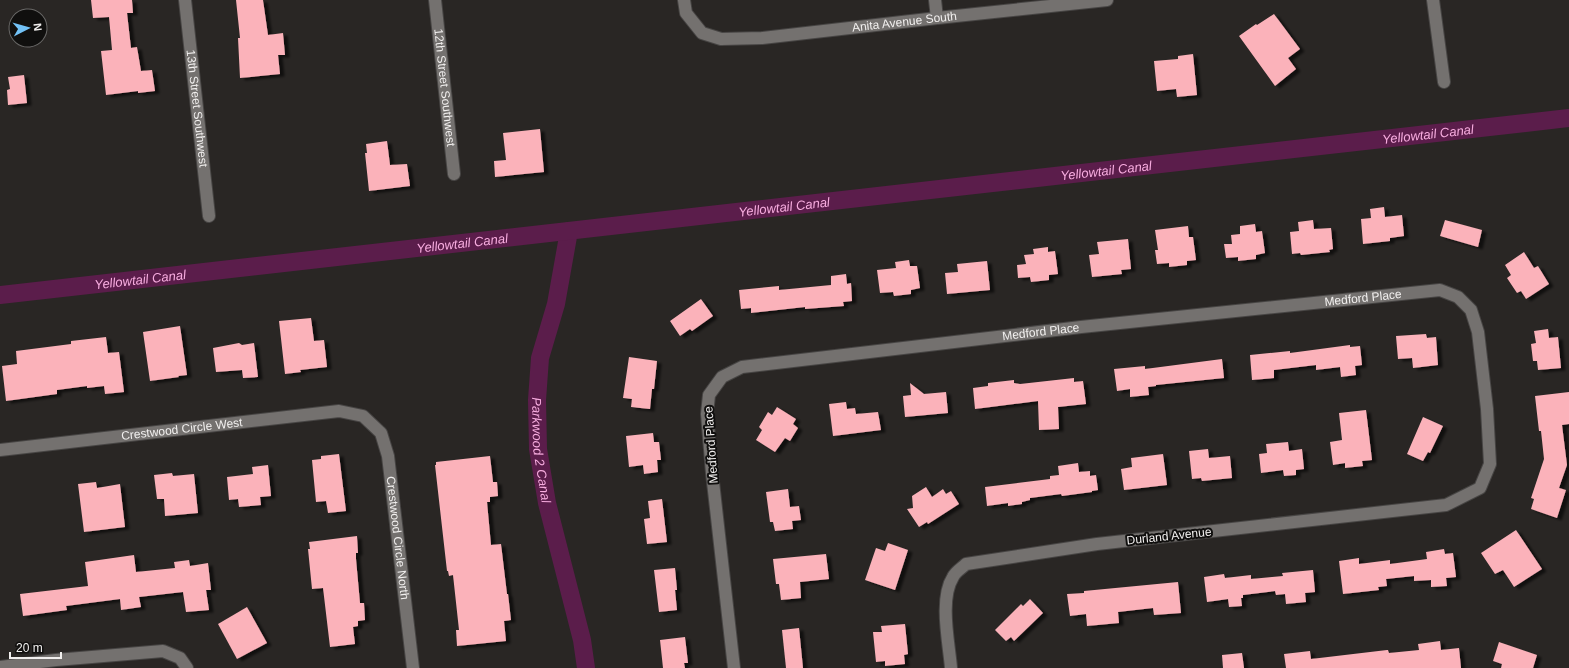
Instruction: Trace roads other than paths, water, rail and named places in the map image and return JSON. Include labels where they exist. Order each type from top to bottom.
[{"type":"street","name":"13th Street Southwest","points":[[185,0],[209,216]]},
{"type":"street","name":"12th Street Southwest","points":[[435,0],[454,174]]},
{"type":"street","name":"Anita Avenue South","points":[[684,0],[686,13],[702,33],[721,39],[762,38],[1107,0]]},
{"type":"street","points":[[935,0],[937,18]]},
{"type":"street","points":[[1433,0],[1444,82]]},
{"type":"street","name":"Medford Place","points":[[734,668],[712,473],[707,414],[709,395],[713,389],[722,377],[742,367],[1081,327],[1440,290],[1458,297],[1471,310],[1478,332],[1487,409],[1490,464],[1480,488]]},
{"type":"street","name":"Crestwood Circle West","points":[[0,450],[339,411],[363,416]]},
{"type":"street","name":"Crestwood Circle North","points":[[363,416],[381,433],[388,456],[413,668]]},
{"type":"street","name":"Durland Avenue","points":[[952,668],[946,616],[946,596],[953,576],[966,564],[1097,544],[1446,505],[1480,488]]},
{"type":"street","points":[[0,667],[56,660],[163,651],[183,663]]},
{"type":"waterway","name":"Yellowtail Canal","points":[[0,295],[1569,118]]},
{"type":"waterway","name":"Parkwood 2 Canal","points":[[569,231],[556,304],[540,358],[537,400],[538,449],[547,503],[582,640],[586,668]]}]
